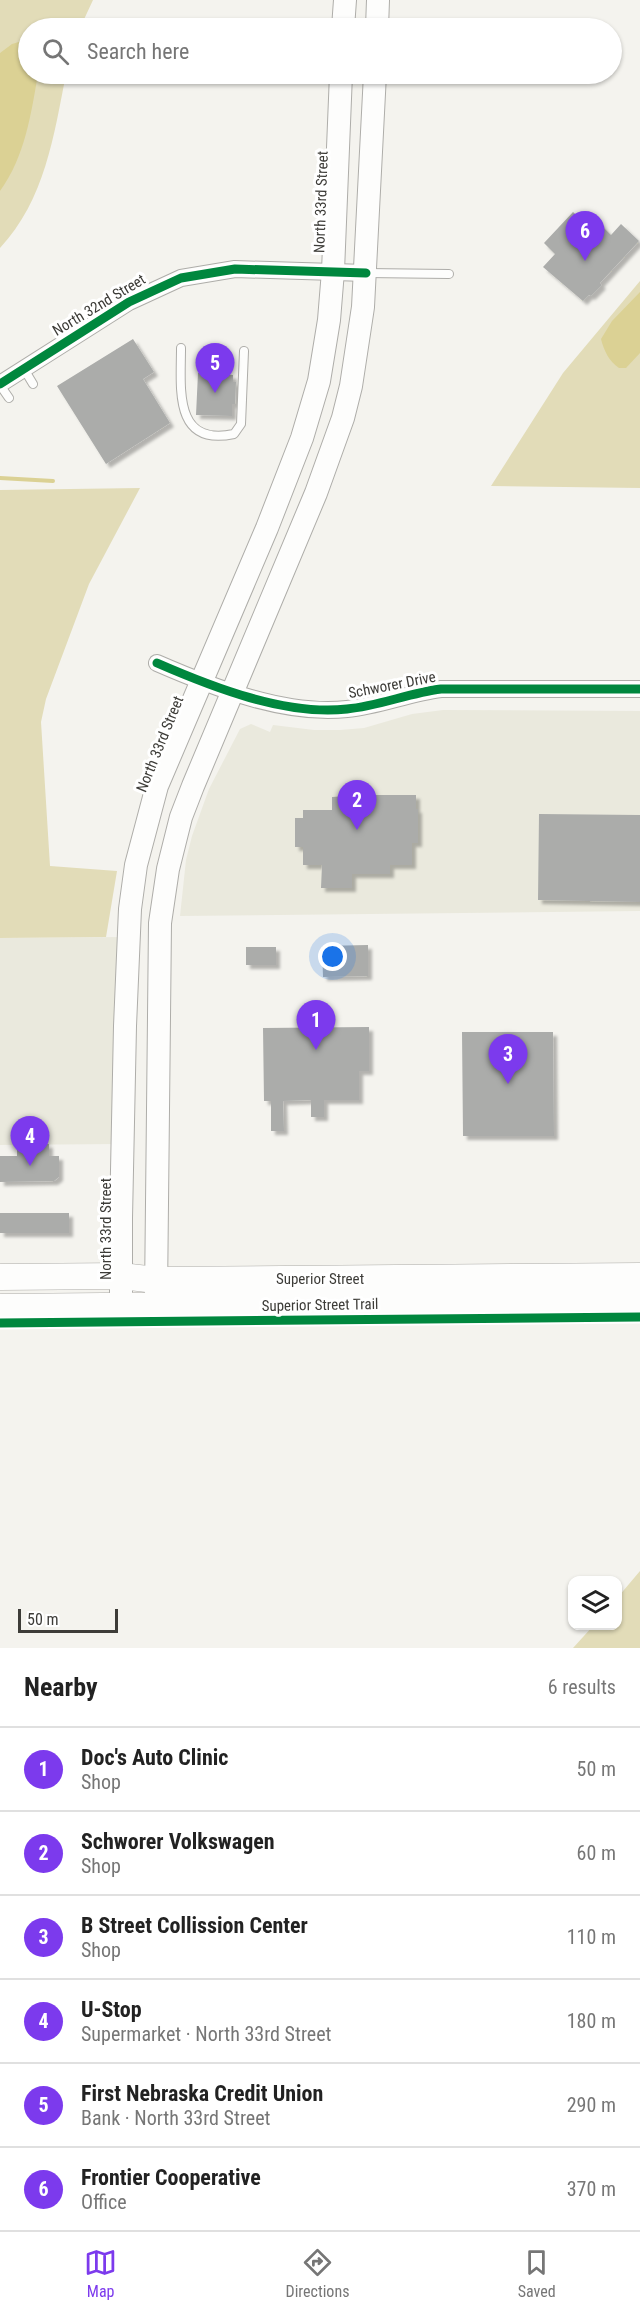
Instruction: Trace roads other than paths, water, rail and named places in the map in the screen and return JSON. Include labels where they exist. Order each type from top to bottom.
[{"type":"main road","points":[[344,18],[345,0]]},
{"type":"main road","points":[[377,18],[378,0]]},
{"type":"main road","name":"North 33rd Street","points":[[121,1305],[122,1143],[128,960],[133,885],[157,786],[267,528],[302,438],[319,381],[325,350],[333,272],[341,84]]},
{"type":"main road","points":[[156,1292],[160,923],[168,868],[181,817],[316,493],[342,418],[356,363],[366,273],[375,84]]},
{"type":"main road","points":[[128,960],[144,978],[150,990],[158,1028]]},
{"type":"main road","name":"Superior Street","points":[[0,1276],[121,1276],[156,1292],[640,1301]]},
{"type":"main road","name":"Superior Street","points":[[0,1307],[121,1305],[156,1292],[640,1276]]},
{"type":"street","name":"North 32nd Street","points":[[3,389],[24,369],[129,302],[181,278],[235,269],[366,273]]},
{"type":"street","name":"Schworer Drive","points":[[157,663],[234,692],[294,707],[334,710],[364,706],[441,689],[640,689]]},
{"type":"lane","points":[[366,273],[448,274]]},
{"type":"lane","points":[[181,348],[181,406],[188,420],[197,430],[212,436],[234,434],[241,424],[244,351]]},
{"type":"lane","points":[[24,369],[33,384]]},
{"type":"waterway","points":[[0,478],[53,481]]},
{"type":"place","name":"Frontier Cooperative","points":[[585,261]]},
{"type":"place","name":"First Nebraska Credit Union","points":[[215,393]]},
{"type":"place","name":"Schworer Volkswagen","points":[[357,830]]},
{"type":"place","name":"Doc's Auto Clinic","points":[[316,1050]]},
{"type":"place","name":"B Street Collission Center","points":[[508,1084]]},
{"type":"place","name":"U-Stop","points":[[30,1166]]}]
